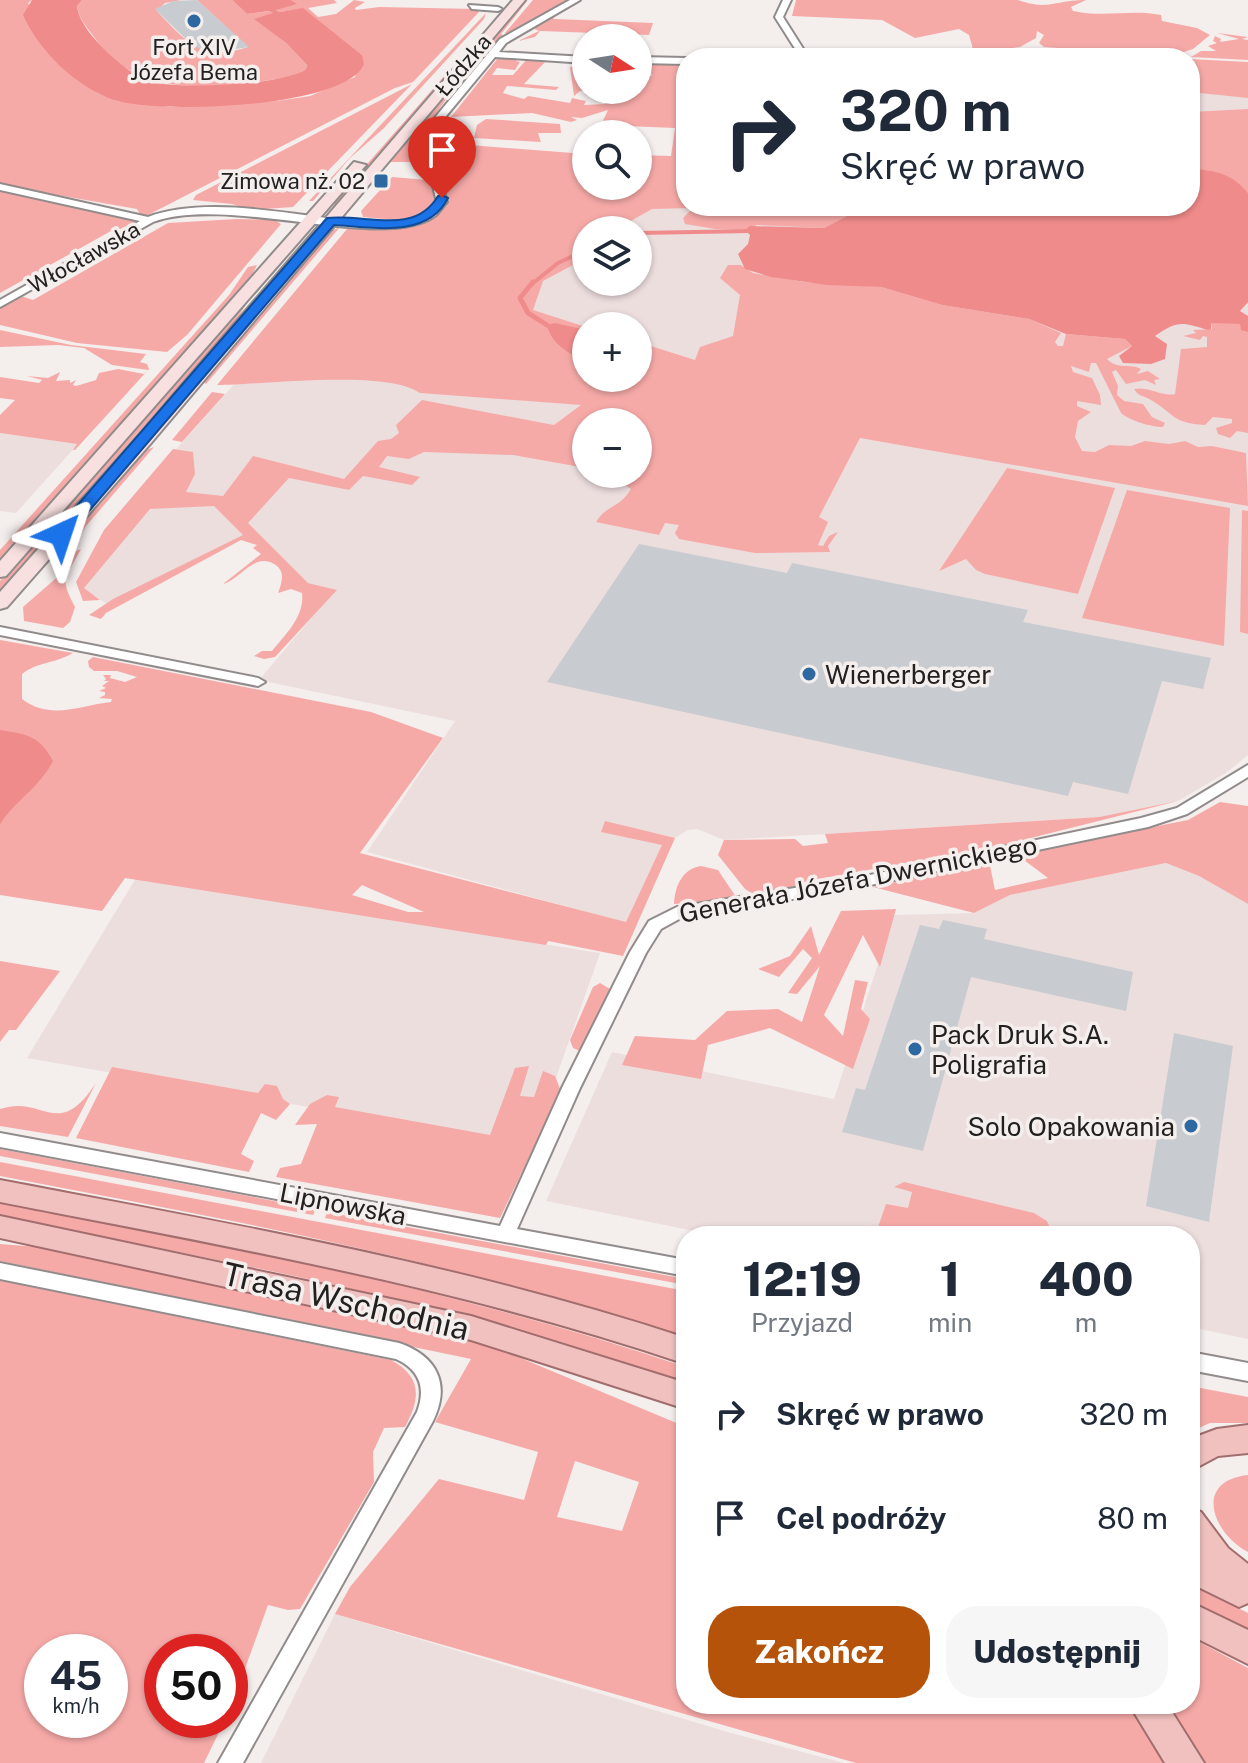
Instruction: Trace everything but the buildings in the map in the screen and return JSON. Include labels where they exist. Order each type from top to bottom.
[{"type":"main road","name":"Łódzka","points":[[0,603],[519,0]]},
{"type":"main road","name":"Łódzka","points":[[0,572],[502,4]]},
{"type":"main road","name":"Trasa Wschodnia","points":[[0,1191],[472,1286],[676,1348]]},
{"type":"main road","name":"Trasa Wschodnia","points":[[0,1227],[471,1328],[676,1393]]},
{"type":"main road","points":[[1200,1448],[1216,1442],[1248,1439]]},
{"type":"main road","points":[[1200,1536],[1216,1559],[1248,1584]]},
{"type":"main road","points":[[1200,1571],[1248,1595]]},
{"type":"main road","points":[[1200,1623],[1248,1648]]},
{"type":"main road","points":[[1153,1714],[1186,1763]]},
{"type":"street","points":[[477,0],[472,7],[502,4]]},
{"type":"street","name":"Włocławska","points":[[0,304],[149,220],[171,214],[399,224],[421,219],[436,211],[442,198],[429,154],[432,132],[440,117],[510,36],[576,0]]},
{"type":"street","points":[[787,0],[779,17],[799,48]]},
{"type":"street","points":[[492,54],[572,59]]},
{"type":"street","points":[[652,60],[676,61]]},
{"type":"street","points":[[0,187],[149,220]]},
{"type":"street","points":[[0,631],[258,682]]},
{"type":"street","name":"Generała Józefa Dwernickiego","points":[[505,1235],[602,1024],[638,952],[660,920],[677,913],[851,884],[1143,823],[1182,811],[1248,770]]},
{"type":"street","name":"Lipnowska","points":[[0,1140],[676,1266]]},
{"type":"street","points":[[0,1271],[399,1351],[421,1362],[429,1376],[432,1392],[426,1415],[230,1763]]},
{"type":"street","points":[[1200,1363],[1248,1372]]},
{"type":"shaded area","points":[[0,0],[32,0],[28,3],[55,61],[98,93],[117,101],[172,107],[310,96],[355,77],[362,55],[303,9],[280,12],[275,9],[296,4],[291,0],[334,0],[337,3],[308,8],[318,17],[336,14],[354,0],[365,2],[356,10],[379,7],[476,9],[479,12],[413,82],[395,88],[141,216],[137,209],[0,185]]},
{"type":"shaded area","points":[[32,0],[82,0],[77,6],[80,16],[104,49],[137,75],[160,83],[228,85],[276,79],[306,69],[307,65],[286,43],[254,19],[273,13],[247,14],[232,0],[291,0],[297,4],[276,10],[303,8],[362,55],[364,64],[350,79],[323,91],[288,99],[207,107],[168,107],[114,100],[73,77],[39,42],[23,15]]},
{"type":"shaded area","points":[[82,0],[182,0],[165,3],[157,11],[196,46],[219,52],[248,47],[197,0],[232,0],[247,14],[270,11],[274,14],[255,19],[286,43],[307,65],[306,69],[293,77],[239,84],[185,86],[159,81],[135,73],[113,58],[81,18],[77,6]]},
{"type":"shaded area","points":[[528,0],[501,34],[505,37],[461,82],[431,121],[422,140],[425,162],[388,162],[517,8]]},
{"type":"shaded area","points":[[533,0],[571,0],[507,35],[505,33]]},
{"type":"shaded area","points":[[796,0],[1018,0],[1045,5],[1086,0],[1071,7],[1073,11],[1161,15],[1162,21],[1197,28],[1210,35],[1194,48],[1058,48],[1044,47],[1039,43],[1044,35],[1037,31],[1036,38],[1020,47],[973,48],[969,35],[959,29],[915,38],[882,20],[792,16]]},
{"type":"shaded area","points":[[486,13],[484,19],[384,128],[350,158],[313,201],[309,201]]},
{"type":"shaded area","points":[[552,18],[653,23],[652,26],[572,24],[572,32],[540,31],[535,37],[518,41],[539,31],[533,28]]},
{"type":"shaded area","points":[[1217,33],[1248,37],[1242,39],[1248,40],[1248,60],[1200,57],[1201,51],[1216,51],[1208,46],[1217,43],[1213,41],[1215,36],[1221,39],[1220,42],[1239,39]]},
{"type":"shaded area","points":[[498,58],[518,58],[516,61],[520,62],[515,70],[497,68],[492,75],[513,75],[527,59],[546,61],[524,84],[559,87],[556,90],[507,86],[503,93],[524,99],[528,96],[570,103],[572,98],[572,104],[584,105],[652,104],[652,64],[676,65],[676,208],[652,209],[640,216],[572,216],[572,265],[543,281],[533,310],[572,323],[572,392],[652,392],[652,346],[695,360],[700,347],[733,336],[740,295],[720,278],[728,265],[741,265],[753,273],[804,282],[881,287],[942,305],[1029,319],[1061,333],[1055,342],[1058,346],[1063,346],[1066,334],[1125,339],[1132,346],[1107,359],[1115,364],[1141,369],[1137,374],[1148,371],[1160,379],[1154,380],[1156,385],[1145,380],[1126,384],[1116,370],[1112,372],[1118,386],[1117,395],[1124,401],[1143,404],[1152,417],[1165,423],[1163,427],[1147,425],[1121,413],[1096,363],[1091,363],[1089,372],[1071,366],[1073,372],[1092,378],[1100,395],[1101,405],[1077,401],[1077,406],[1091,412],[1078,421],[1075,437],[1082,451],[1095,452],[1109,445],[1131,446],[1145,441],[1169,444],[1185,441],[1198,447],[1212,446],[1246,453],[1248,506],[860,438],[819,517],[828,522],[818,545],[823,546],[829,536],[838,532],[828,546],[830,552],[755,553],[679,539],[675,533],[679,525],[665,523],[659,535],[596,522],[604,512],[622,500],[629,488],[652,488],[652,408],[577,408],[581,405],[420,393],[403,386],[352,380],[217,385],[347,229],[402,227],[429,219],[440,212],[449,202],[443,180],[448,178],[440,150],[442,147],[469,145],[572,153],[572,200],[652,200],[652,155],[671,156],[675,128],[652,127],[652,120],[603,120],[608,110],[582,118],[571,117],[577,120],[571,122],[532,113],[451,117]]},
{"type":"shaded area","points":[[1200,60],[1248,62],[1248,98],[1200,93]]},
{"type":"shaded area","name":"Wienerberger","points":[[1200,71],[1248,74],[1248,755],[1226,773],[1178,801],[1099,817],[724,840],[697,829],[688,830],[675,838],[634,925],[367,852],[455,721],[259,680],[335,590],[308,583],[250,533],[110,606],[81,587],[170,456],[237,381],[572,194],[572,200],[652,200],[652,192],[676,202],[676,216],[1200,216]],"holes":[[[249,461],[288,471],[218,503]]]},
{"type":"shaded area","points":[[449,74],[337,205],[332,204]]},
{"type":"shaded area","points":[[412,84],[293,207],[250,210],[232,204],[193,200],[196,195]]},
{"type":"shaded area","points":[[1248,109],[1248,193],[1219,174],[1200,170],[1200,111]]},
{"type":"shaded area","points":[[486,119],[560,124],[561,133],[538,133],[541,142],[474,138],[477,125]]},
{"type":"shaded area","points":[[1200,170],[1223,174],[1248,193],[1248,302],[1240,311],[1248,316],[1248,332],[1241,330],[1240,324],[1211,323],[1208,330],[1186,324],[1175,325],[1155,336],[1167,344],[1165,359],[1151,364],[1123,363],[1119,356],[1132,346],[1125,339],[1066,334],[1029,319],[942,305],[881,287],[827,285],[771,277],[745,269],[738,254],[748,244],[750,235],[745,230],[750,226],[824,228],[847,216],[1200,216]]},
{"type":"shaded area","points":[[392,177],[428,180],[435,199],[431,208],[405,219],[363,217],[361,211]]},
{"type":"shaded area","points":[[0,190],[133,219],[136,223],[120,233],[111,231],[0,293]]},
{"type":"shaded area","points":[[685,216],[847,216],[824,228],[757,225],[745,230],[685,224]]},
{"type":"shaded area","points":[[275,220],[281,224],[187,335],[167,352],[77,343],[0,325],[0,308],[21,296],[33,300],[168,223]]},
{"type":"shaded area","points":[[340,227],[206,384],[202,381],[329,232]]},
{"type":"shaded area","points":[[257,265],[250,279],[0,560],[0,550],[229,295],[248,267]]},
{"type":"shaded area","points":[[251,297],[234,323],[0,591],[0,581]]},
{"type":"shaded area","points":[[555,323],[572,327],[572,354],[557,343],[547,325]]},
{"type":"shaded area","points":[[1211,323],[1240,324],[1248,332],[1248,433],[1237,431],[1230,438],[1218,434],[1216,428],[1232,423],[1232,419],[1213,417],[1205,425],[1186,422],[1134,389],[1175,394],[1181,349],[1207,347],[1207,337],[1203,336],[1200,340],[1183,336],[1196,333],[1193,330],[1212,329]]},
{"type":"shaded area","points":[[0,330],[71,345],[146,354],[140,362],[147,364],[149,369],[75,450],[77,444],[0,433],[0,415],[15,400],[0,398],[0,377],[39,383],[42,380],[27,376],[48,378],[60,372],[56,381],[70,380],[70,383],[76,380],[73,385],[76,386],[96,380],[99,373],[118,369],[144,374],[148,370],[112,365],[84,348],[58,345],[0,347]]},
{"type":"shaded area","points":[[212,392],[225,394],[182,442],[172,440]]},
{"type":"shaded area","points":[[422,400],[554,425],[572,412],[572,466],[513,455],[424,452],[409,459],[387,456],[379,467],[420,477],[412,485],[363,476],[349,490],[289,478],[248,523],[308,583],[337,590],[275,657],[264,659],[254,656],[262,651],[272,651],[288,631],[301,609],[302,593],[291,589],[278,593],[282,573],[267,561],[254,564],[223,584],[261,554],[253,548],[257,545],[241,540],[106,613],[101,619],[89,615],[113,599],[243,535],[214,506],[150,509],[84,588],[100,600],[83,601],[76,582],[104,530],[173,449],[193,452],[195,474],[186,492],[223,496],[253,456],[344,479],[378,441],[391,439],[399,433],[396,425]]},
{"type":"shaded area","points":[[0,433],[78,444],[16,513],[0,511]]},
{"type":"shaded area","points":[[154,447],[86,526],[72,550],[66,549],[72,532],[143,451]]},
{"type":"shaded area","points":[[1007,468],[1115,488],[1078,594],[985,574],[976,570],[966,559],[939,571]]},
{"type":"shaded area","points":[[1127,490],[1230,508],[1224,646],[1082,618]]},
{"type":"shaded area","points":[[1242,510],[1248,511],[1248,634],[1240,632]]},
{"type":"shaded area","points":[[81,549],[66,578],[75,607],[70,622],[63,628],[24,621],[23,607],[62,573],[76,551]]},
{"type":"shaded area","points":[[0,640],[73,653],[22,674],[22,699],[44,709],[66,710],[111,702],[112,699],[99,698],[105,695],[105,692],[99,691],[106,688],[102,686],[109,681],[104,681],[103,675],[111,675],[110,678],[125,682],[137,677],[117,671],[94,671],[88,661],[93,657],[371,712],[443,738],[360,853],[626,922],[662,845],[601,832],[605,821],[675,838],[623,956],[548,941],[546,945],[125,878],[102,911],[0,895]],"holes":[[[362,885],[424,912],[408,912],[352,895]]]},
{"type":"shaded area","points":[[0,730],[38,741],[53,761],[41,779],[0,824]]},
{"type":"shaded area","points":[[1178,801],[995,847],[807,881],[776,895],[753,894],[745,889],[718,855],[724,840],[795,839],[803,846],[828,843],[825,834],[1099,817]]},
{"type":"shaded area","points":[[1220,802],[1248,806],[1248,904],[1199,876],[1166,863],[1010,895],[974,913],[873,887],[989,861],[995,890],[1048,878],[1016,854],[1188,820]]},
{"type":"shaded area","points":[[1166,863],[1199,876],[1248,904],[1248,1339],[1200,1329],[1200,1226],[676,1227],[546,1201],[612,1052],[834,1099],[894,915],[974,913],[1010,895]]},
{"type":"shaded area","points":[[701,866],[718,870],[736,897],[728,901],[674,904],[681,879]]},
{"type":"shaded area","points":[[136,878],[600,953],[532,1146],[27,1058]]},
{"type":"shaded area","points":[[896,909],[880,967],[863,935],[824,1015],[843,1036],[855,980],[868,982],[861,1009],[870,1019],[853,1069],[770,1028],[708,1045],[701,1079],[622,1065],[635,1036],[695,1040],[727,1011],[778,1009],[802,1022],[820,966],[797,994],[788,993],[812,958],[803,949],[779,977],[758,969],[790,956],[811,926],[819,955],[841,911]]},
{"type":"shaded area","points":[[0,961],[60,971],[16,1030],[9,1030],[0,1042]]},
{"type":"shaded area","points":[[600,983],[610,989],[580,1051],[573,1048],[570,1040],[593,987]]},
{"type":"shaded area","points":[[529,1066],[520,1096],[534,1097],[543,1071],[555,1076],[561,1091],[500,1218],[276,1177],[280,1168],[301,1164],[317,1124],[295,1125],[310,1104],[327,1095],[339,1097],[335,1107],[490,1135],[515,1068]]},
{"type":"shaded area","points":[[112,1067],[258,1093],[265,1084],[277,1086],[283,1099],[290,1104],[276,1120],[261,1113],[241,1154],[254,1161],[249,1172],[76,1138]]},
{"type":"shaded area","points":[[96,1083],[68,1137],[0,1126],[0,1109],[15,1106],[60,1113],[71,1110]]},
{"type":"shaded area","points":[[0,1149],[316,1209],[313,1215],[0,1156]]},
{"type":"shaded area","points":[[0,1162],[676,1289],[676,1337],[602,1312],[432,1265],[260,1227],[0,1176]]},
{"type":"shaded area","points":[[904,1182],[1034,1213],[1047,1221],[1049,1226],[878,1226],[886,1204],[908,1208],[912,1192],[894,1187]]},
{"type":"shaded area","points":[[0,1201],[432,1293],[517,1315],[676,1364],[676,1382],[602,1356],[432,1308],[0,1216]]},
{"type":"shaded area","points":[[327,1212],[676,1277],[676,1283],[325,1218]]},
{"type":"shaded area","points":[[0,1244],[51,1248],[480,1341],[676,1423],[676,1712],[335,1614],[350,1587],[439,1479],[524,1500],[538,1452],[435,1422],[471,1359],[0,1261]],"holes":[[[575,1461],[639,1482],[622,1531],[557,1517]]]},
{"type":"shaded area","points":[[0,1280],[391,1360],[409,1374],[413,1382],[416,1398],[405,1427],[384,1428],[373,1452],[374,1482],[300,1609],[288,1610],[268,1605],[248,1660],[248,1634],[144,1634],[144,1738],[216,1738],[204,1763],[0,1763]]},
{"type":"shaded area","points":[[1200,1388],[1248,1397],[1248,1423],[1210,1423],[1200,1428]]},
{"type":"shaded area","points":[[1248,1475],[1248,1552],[1225,1533],[1214,1509],[1214,1497],[1220,1487],[1231,1479]]},
{"type":"shaded area","points":[[1200,1589],[1248,1613],[1248,1632],[1200,1607]]},
{"type":"shaded area","points":[[335,1614],[731,1733],[844,1763],[261,1763]]},
{"type":"shaded area","points":[[1200,1642],[1248,1668],[1248,1763],[1202,1763],[1169,1714],[1200,1714]]},
{"type":"shaded area","points":[[685,1714],[1135,1714],[1167,1763],[856,1763]]},
{"type":"waterway","points":[[652,233],[752,231]]},
{"type":"waterway","points":[[532,284],[558,263],[572,256]]},
{"type":"waterway","points":[[533,282],[520,298],[528,313],[547,325]]},
{"type":"place","name":"Fort XIV Józefa Bema","points":[[194,21]]},
{"type":"place","name":"Zimowa nż. 02","points":[[381,181]]},
{"type":"place","name":"Wienerberger","points":[[809,674]]},
{"type":"place","name":"Pack Druk S.A. Poligrafia","points":[[915,1049]]},
{"type":"place","name":"Solo Opakowania","points":[[1191,1126]]},
{"type":"route","points":[[61,534],[331,221],[367,225],[410,222],[436,211],[442,198]]}]
